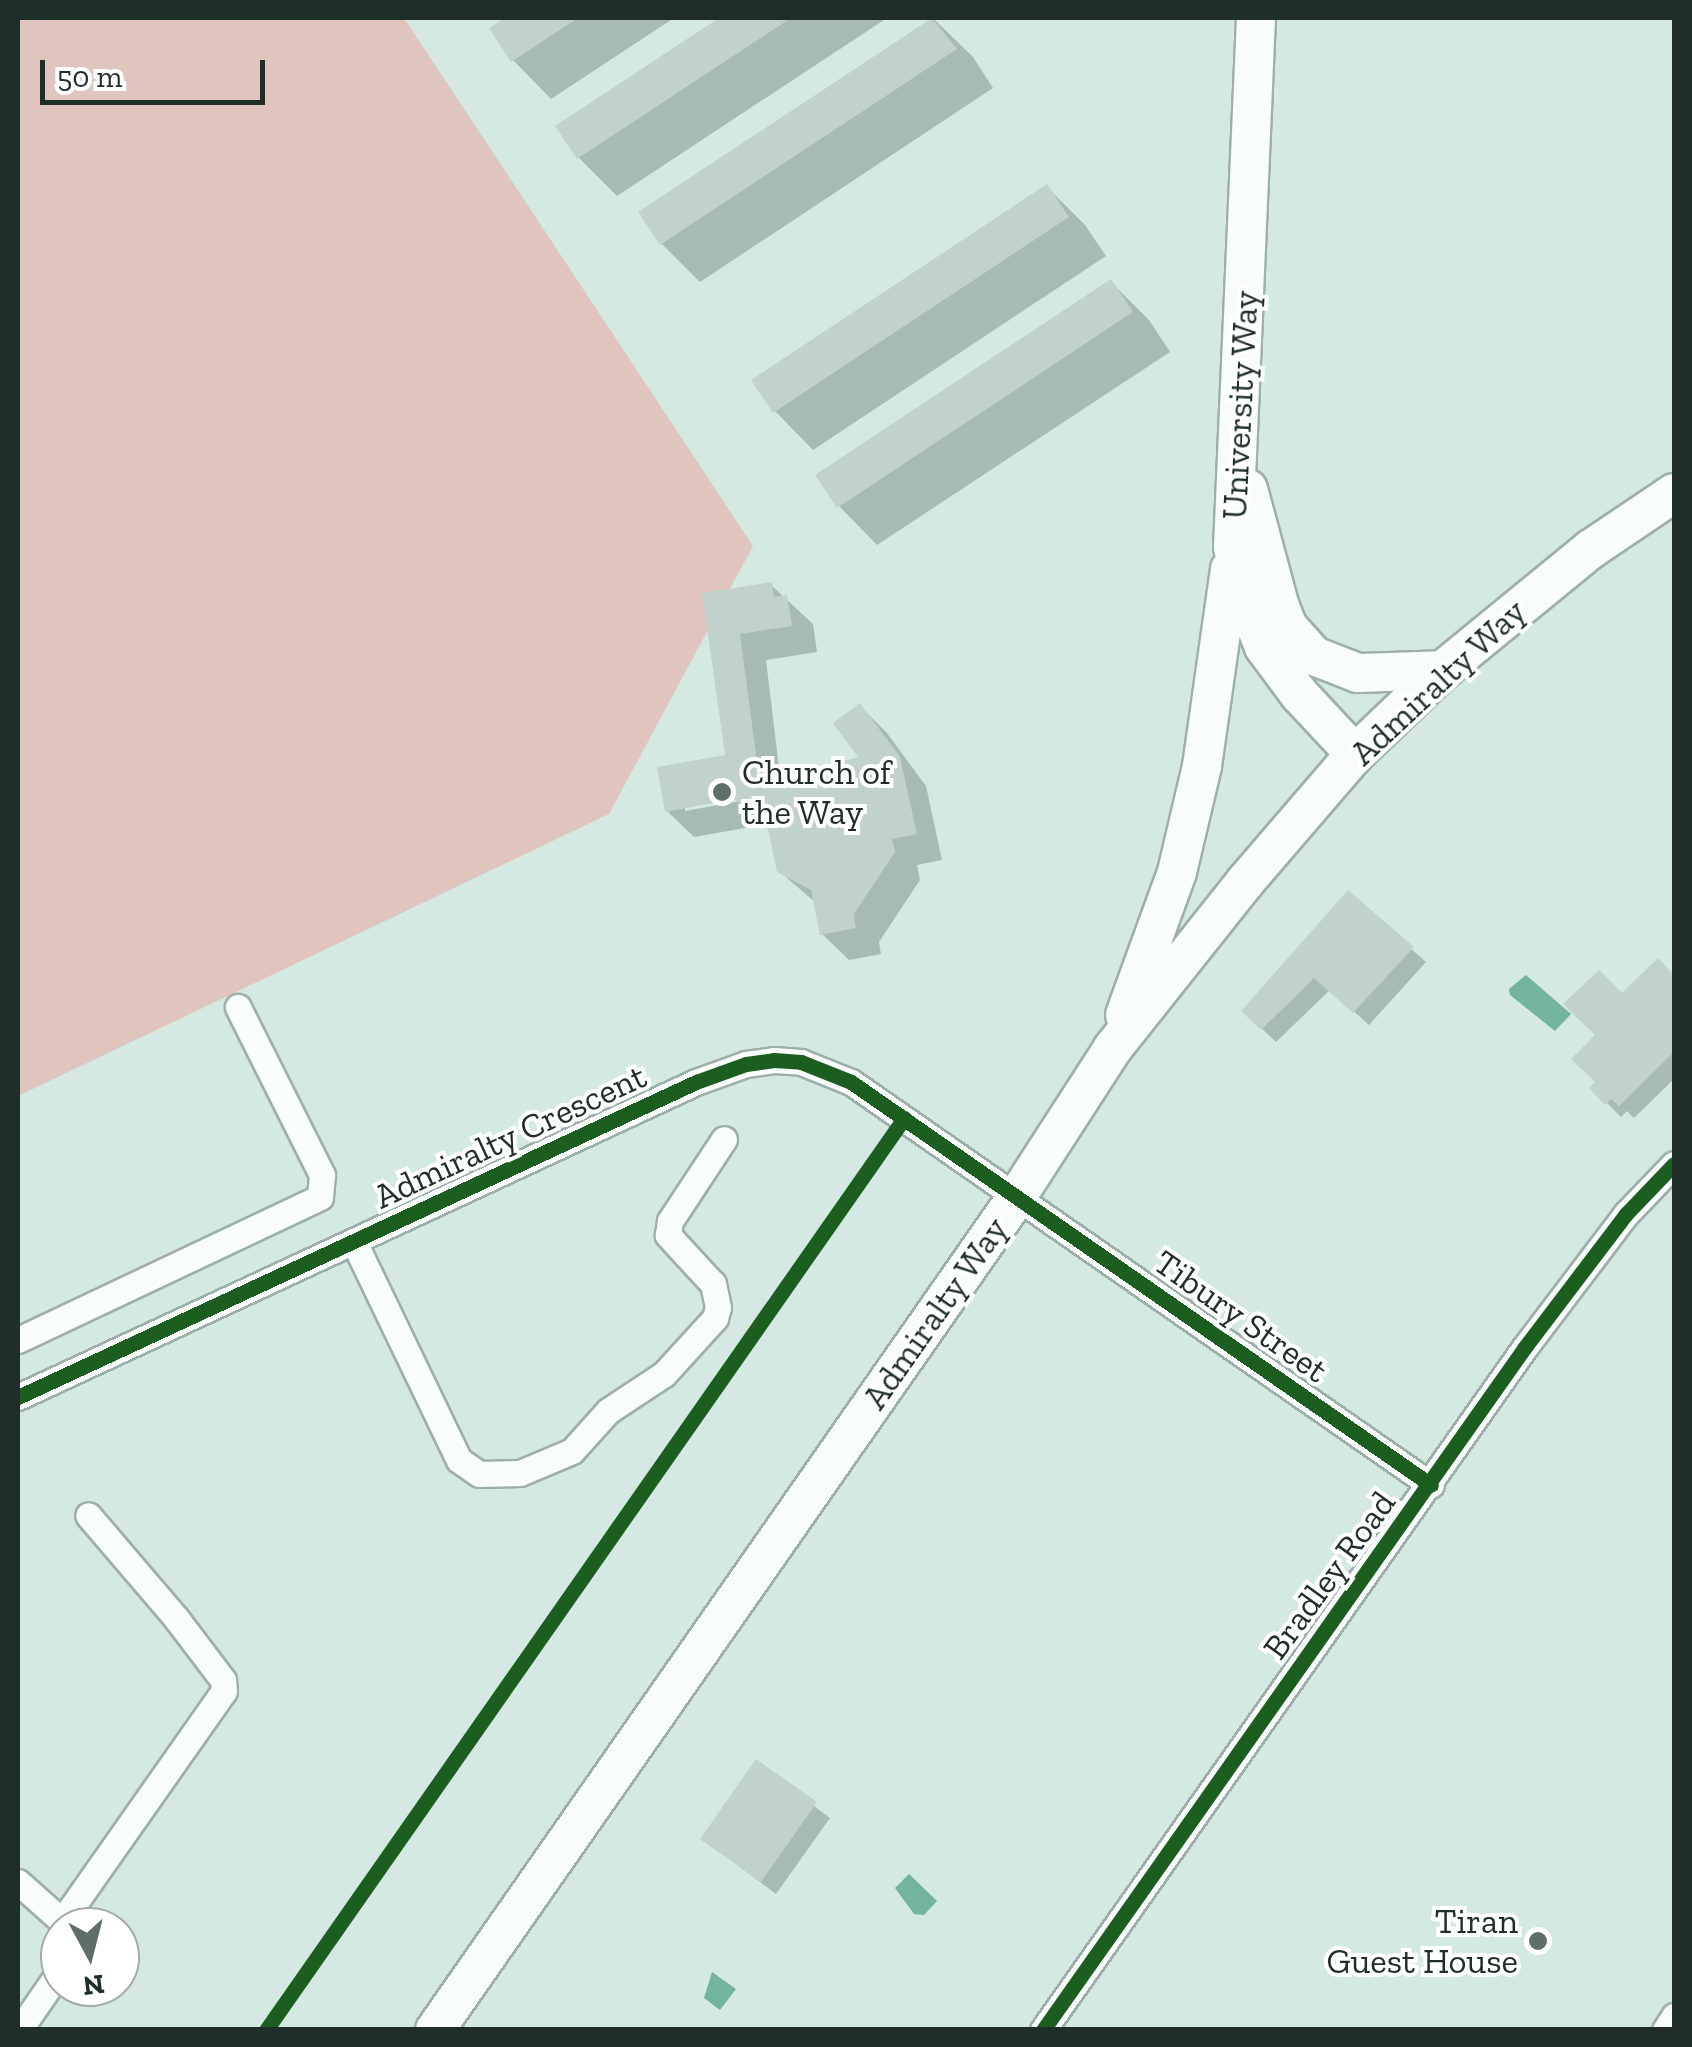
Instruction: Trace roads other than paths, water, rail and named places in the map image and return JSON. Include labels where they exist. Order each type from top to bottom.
[{"type":"main road","name":"University Way","points":[[1256,18],[1233,547],[1243,594],[1264,647],[1299,694],[1355,754]]},
{"type":"main road","points":[[1238,452],[1279,604],[1298,642],[1332,666],[1358,673],[1443,670]]},
{"type":"main road","name":"Admiralty Way","points":[[436,2030],[1016,1198],[1113,1048],[1286,832],[1355,754],[1443,670],[1591,549],[1674,493]]},
{"type":"main road","points":[[1113,1048],[1177,872],[1202,766],[1233,547]]},
{"type":"street","points":[[18,1340],[320,1197],[322,1175],[238,1006]]},
{"type":"street","name":"Admiralty Crescent","points":[[18,1397],[696,1082],[746,1064],[800,1062],[835,1073],[1016,1198]]},
{"type":"street","points":[[354,1242],[459,1460],[479,1474],[520,1473],[572,1451],[608,1411],[664,1374],[715,1318],[718,1306],[713,1284],[668,1235],[670,1221],[724,1139]]},
{"type":"street","name":"Bradley Road","points":[[1044,2030],[1536,1332],[1626,1214],[1674,1164]]},
{"type":"street","name":"Tibury Street","points":[[1016,1198],[1431,1484]]},
{"type":"street","points":[[75,1907],[224,1691],[223,1680],[176,1618],[88,1515]]},
{"type":"street","points":[[18,1882],[44,1907]]},
{"type":"street","points":[[19,2030],[40,2000]]},
{"type":"street","points":[[1665,2030],[1674,2016]]},
{"type":"place","name":"Church of the Way","points":[[722,792]]},
{"type":"place","name":"Tiran Guest House","points":[[1538,1941]]}]
